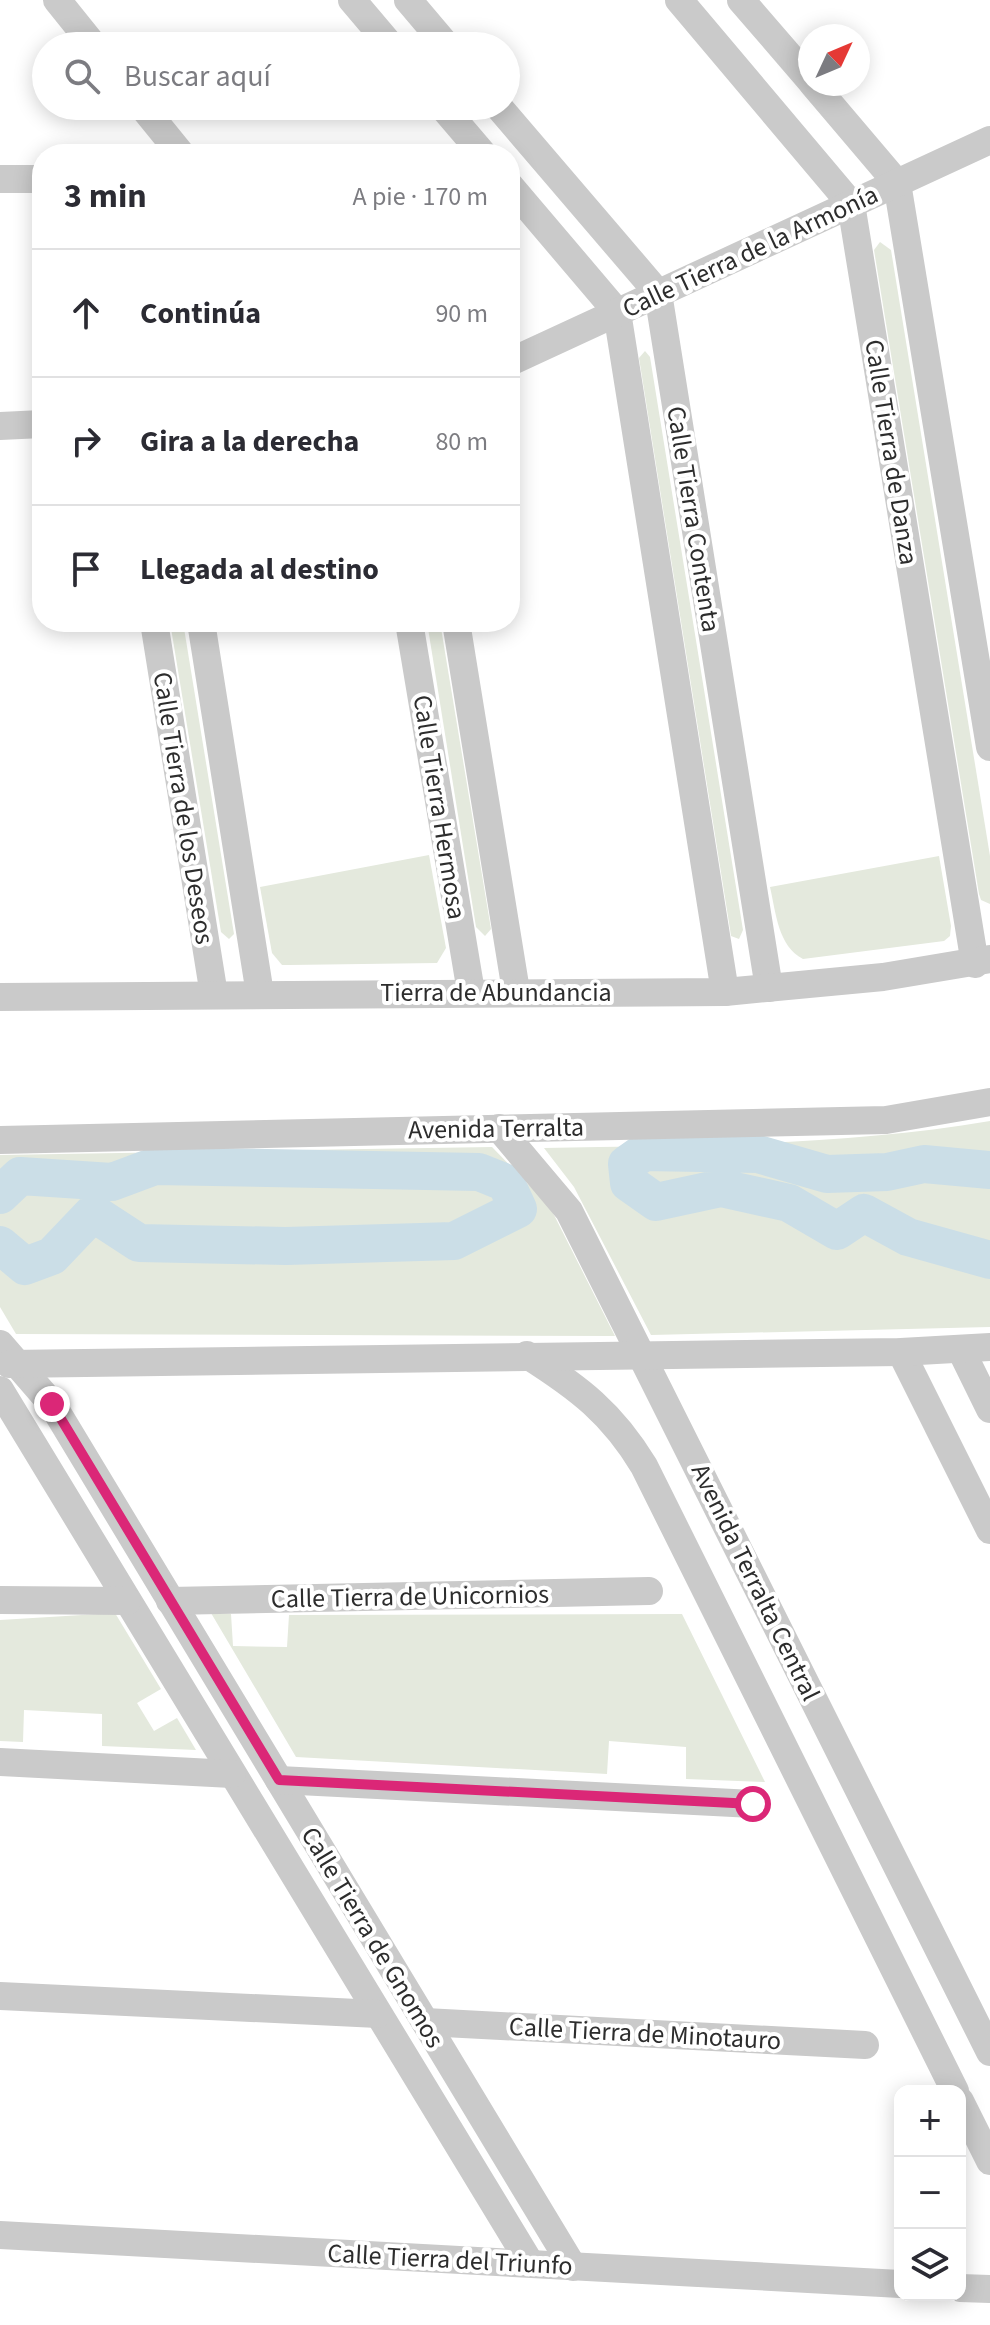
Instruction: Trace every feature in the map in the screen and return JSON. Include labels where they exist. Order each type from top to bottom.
[{"type":"street","points":[[57,0],[83,32]]},
{"type":"street","points":[[352,0],[379,32]]},
{"type":"street","points":[[408,0],[435,32]]},
{"type":"street","points":[[679,0],[851,204]]},
{"type":"street","points":[[741,0],[798,66]]},
{"type":"street","points":[[824,96],[897,183]]},
{"type":"street","points":[[153,120],[173,144]]},
{"type":"street","points":[[454,120],[474,144]]},
{"type":"street","points":[[510,120],[658,293]]},
{"type":"street","name":"Calle Tierra de la Armonía","points":[[520,357],[990,140]]},
{"type":"street","points":[[0,179],[32,179]]},
{"type":"street","name":"Calle Tierra de Danza","points":[[897,183],[990,747]]},
{"type":"street","points":[[520,198],[617,312]]},
{"type":"street","name":"Calle Tierra de Danza","points":[[851,204],[982,962]]},
{"type":"street","name":"Calle Tierra Contenta","points":[[658,293],[769,988]]},
{"type":"street","name":"Calle Tierra Contenta","points":[[617,312],[725,992]]},
{"type":"street","points":[[0,426],[32,424]]},
{"type":"street","name":"Calle Tierra de los Deseos","points":[[156,632],[214,995]]},
{"type":"street","name":"Calle Tierra de los Deseos","points":[[203,632],[260,994]]},
{"type":"street","name":"Calle Tierra Hermosa","points":[[411,632],[471,992]]},
{"type":"street","name":"Calle Tierra Hermosa","points":[[458,632],[516,991]]},
{"type":"street","name":"Tierra de Abundancia","points":[[1,990],[214,995],[725,992],[982,962]]},
{"type":"street","name":"Avenida Terralta","points":[[0,1140],[886,1120],[990,1102]]},
{"type":"street","name":"Avenida Terralta Central","points":[[499,1128],[569,1211],[990,2052]]},
{"type":"street","name":"Calle Tierra de Gnomos","points":[[0,1344],[10,1364],[52,1404],[573,2267]]},
{"type":"street","points":[[10,1364],[527,1354],[901,1352],[990,1347]]},
{"type":"street","points":[[961,1350],[990,1409]]},
{"type":"street","points":[[901,1352],[990,1530]]},
{"type":"street","name":"Avenida Terralta Central","points":[[527,1354],[577,1386],[603,1410],[644,1466],[952,2085]]},
{"type":"street","name":"Calle Tierra de Gnomos","points":[[0,1390],[530,2263]]},
{"type":"street","name":"Calle Tierra de Unicornios","points":[[170,1601],[649,1591]]},
{"type":"street","points":[[0,1600],[127,1601]]},
{"type":"street","points":[[0,1762],[232,1774]]},
{"type":"street","points":[[279,1780],[753,1804]]},
{"type":"street","points":[[0,1996],[378,2014]]},
{"type":"street","name":"Calle Tierra de Minotauro","points":[[425,2022],[865,2045]]},
{"type":"street","points":[[966,2113],[990,2161]]},
{"type":"street","name":"Calle Tierra del Triunfo","points":[[0,2235],[894,2284]]},
{"type":"street","points":[[966,2288],[990,2289]]},
{"type":"shaded area","points":[[880,242],[891,250],[990,856],[990,904],[981,900],[979,894],[874,250]]},
{"type":"shaded area","points":[[645,351],[650,357],[743,930],[739,939],[731,936],[639,358]]},
{"type":"shaded area","points":[[172,632],[185,632],[234,934],[229,939],[221,932]]},
{"type":"shaded area","points":[[429,632],[442,632],[491,929],[485,936],[476,927]]},
{"type":"shaded area","points":[[429,855],[446,948],[437,963],[282,965],[272,953],[260,887]]},
{"type":"shaded area","points":[[939,856],[951,926],[950,936],[944,941],[803,959],[788,946],[776,918],[770,887]]},
{"type":"shaded area","points":[[990,1121],[990,1327],[651,1335],[574,1187],[544,1148],[824,1140]]},
{"type":"shaded area","points":[[492,1147],[550,1207],[615,1336],[16,1334],[0,1307],[0,1155]]},
{"type":"shaded area","points":[[115,1613],[161,1689],[137,1703],[154,1731],[177,1718],[196,1750],[102,1746],[102,1714],[24,1710],[23,1742],[0,1741],[0,1620]]},
{"type":"shaded area","points":[[211,1613],[231,1614],[233,1646],[287,1647],[289,1615],[682,1614],[765,1782],[686,1779],[686,1747],[609,1741],[607,1774],[296,1757]]},
{"type":"waterway","points":[[990,1170],[924,1164],[887,1172],[827,1174],[758,1154],[644,1152],[627,1164],[629,1183],[656,1202],[721,1188],[789,1203],[837,1231],[864,1213],[908,1237],[990,1260]]},
{"type":"waterway","points":[[0,1195],[20,1176],[112,1182],[155,1166],[479,1172],[506,1183],[518,1209],[454,1241],[286,1246],[139,1243],[93,1213],[52,1256],[25,1266],[0,1245]]},
{"type":"route","points":[[52,1404],[279,1780],[753,1804]]}]
